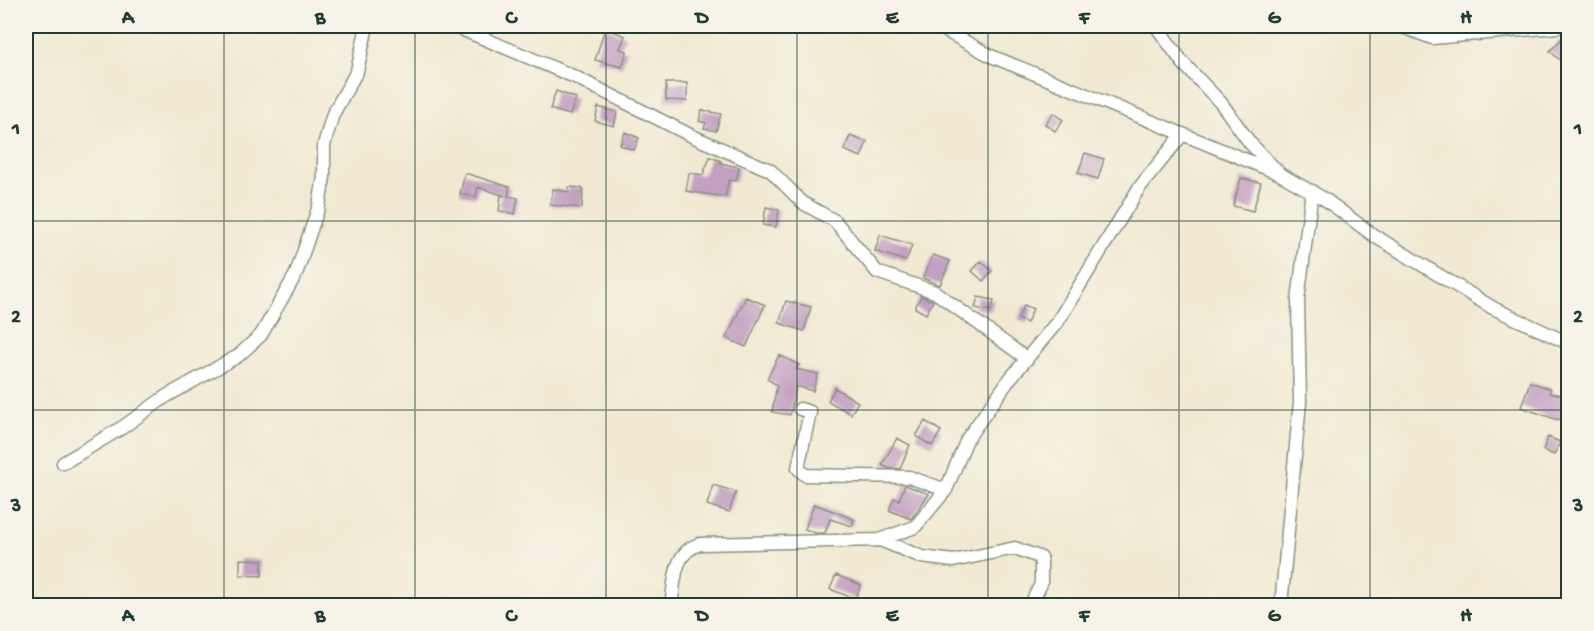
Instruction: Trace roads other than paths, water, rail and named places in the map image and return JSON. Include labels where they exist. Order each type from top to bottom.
[{"type":"street","points":[[63,463],[123,427],[165,398],[238,356],[261,335],[296,274],[319,206],[324,177],[324,146],[333,114],[357,71],[367,26]]},
{"type":"street","points":[[454,26],[576,77],[692,136],[770,170],[803,203],[836,220],[877,272],[935,292],[1027,359]]},
{"type":"street","points":[[937,26],[991,56],[1278,173],[1312,191],[1373,235],[1493,308],[1569,343]]},
{"type":"street","points":[[1156,26],[1162,38],[1221,103],[1250,143],[1278,173]]},
{"type":"street","points":[[1400,26],[1432,38],[1569,26]]},
{"type":"street","points":[[671,606],[682,554],[689,548],[700,544],[879,540],[915,528],[946,490],[967,439],[1058,321],[1139,188],[1182,135]]},
{"type":"street","points":[[1281,606],[1300,402],[1298,300],[1312,191]]},
{"type":"street","points":[[800,409],[810,412],[798,468],[805,475],[909,477],[946,490]]},
{"type":"street","points":[[879,540],[922,557],[952,561],[1015,548],[1041,558],[1041,584],[1030,606]]}]
